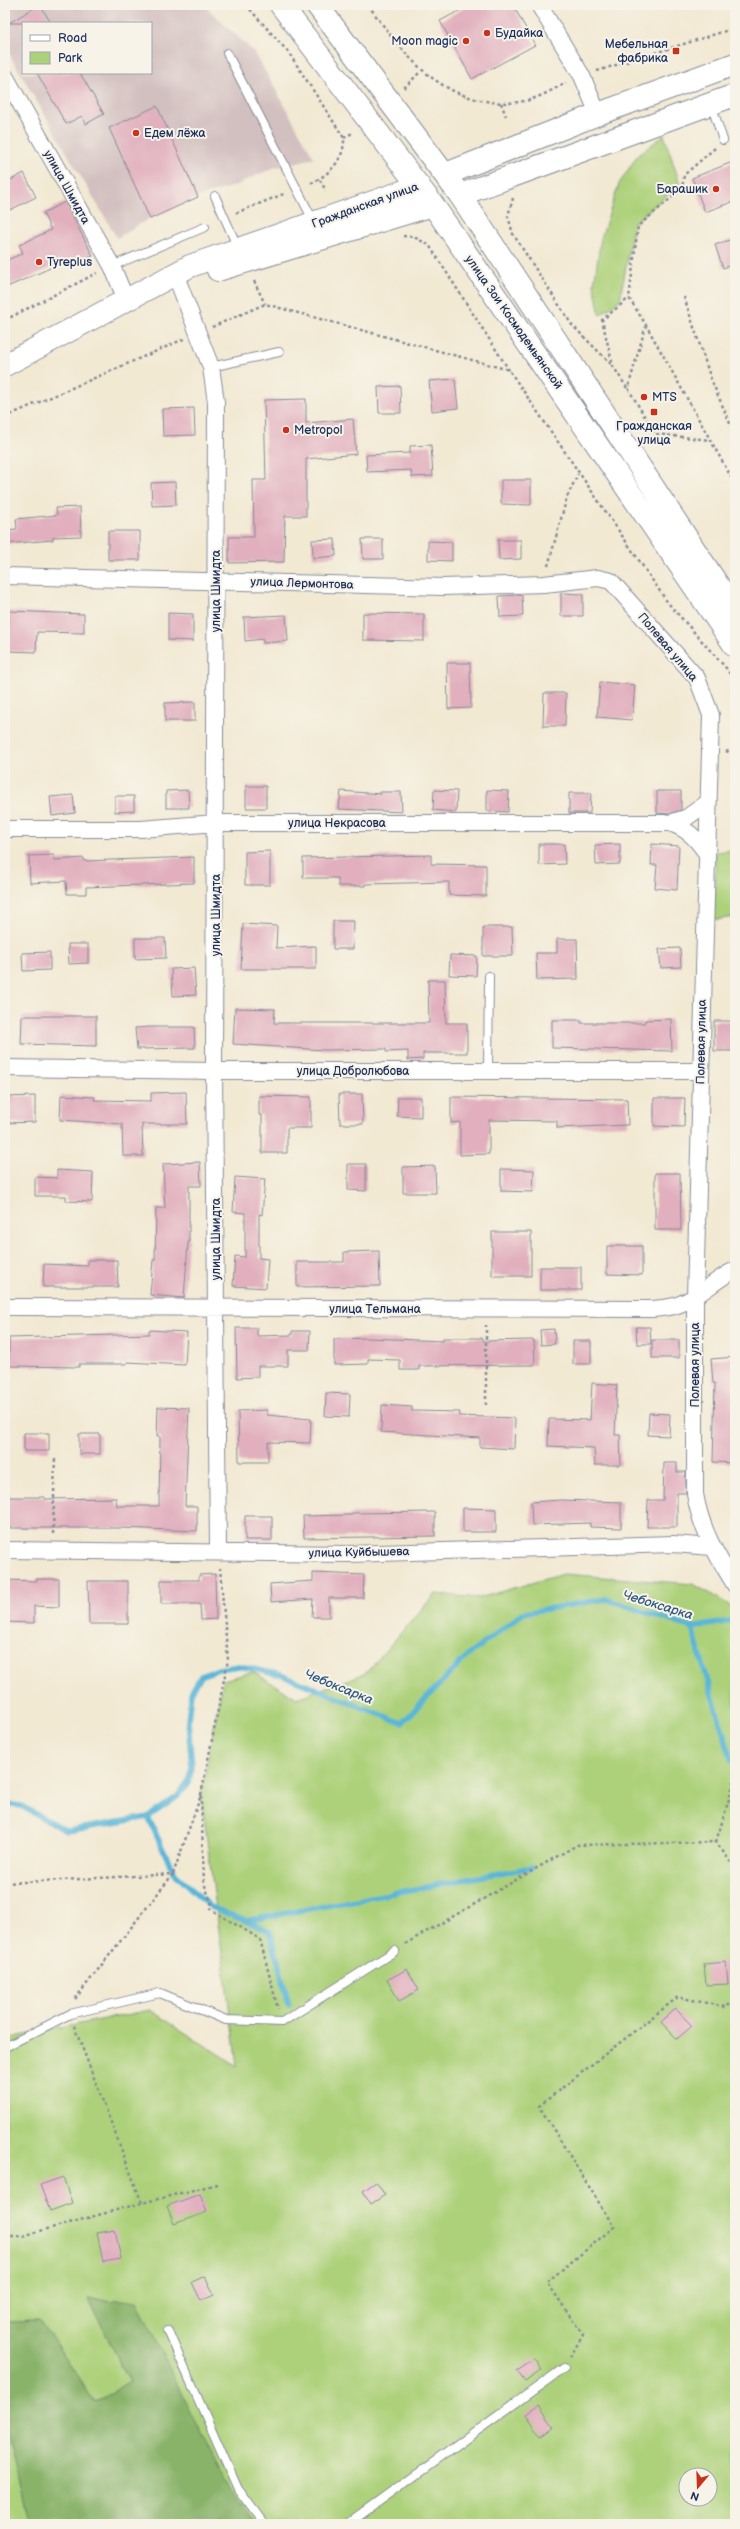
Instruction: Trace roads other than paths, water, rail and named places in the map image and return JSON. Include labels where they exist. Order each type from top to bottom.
[{"type":"main road","name":"улица Зои Космодемьянской","points":[[281,5],[433,205],[735,646]]},
{"type":"main road","name":"улица Зои Космодемьянской","points":[[317,5],[446,174],[735,612]]},
{"type":"main road","name":"Гражданская улица","points":[[240,255],[314,223],[419,186],[598,114],[735,64]]},
{"type":"main road","points":[[460,195],[735,95]]},
{"type":"main road","name":"Гражданская улица","points":[[5,365],[170,275],[240,255],[433,205],[460,195]]},
{"type":"main road","points":[[126,300],[179,284],[240,255]]},
{"type":"street","points":[[539,5],[582,76],[598,114]]},
{"type":"street","name":"улица Шмидта","points":[[5,76],[112,266],[126,300]]},
{"type":"street","name":"улица Шмидта","points":[[179,284],[211,367],[216,402],[216,823],[214,1071],[218,1552]]},
{"type":"street","name":"улица Лермонтова","points":[[5,576],[444,587],[544,584],[598,578]]},
{"type":"street","name":"Полевая улица","points":[[598,578],[611,581],[697,678],[711,715],[705,851],[695,1297],[695,1494],[700,1520],[712,1547],[735,1585]]},
{"type":"street","name":"улица Некрасова","points":[[5,829],[141,829],[216,823],[670,823],[686,818],[707,803]]},
{"type":"street","name":"улица Некрасова","points":[[670,823],[683,828],[694,836],[705,851]]},
{"type":"street","name":"улица Добролюбова","points":[[5,1068],[214,1071],[701,1071]]},
{"type":"street","name":"улица Тельмана","points":[[5,1307],[216,1309],[652,1309],[678,1305],[695,1297],[724,1275],[735,1270]]},
{"type":"street","name":"улица Куйбышева","points":[[5,1550],[348,1554],[673,1544],[712,1547]]},
{"type":"lane","points":[[227,53],[314,223]]},
{"type":"lane","points":[[711,103],[723,140]]},
{"type":"lane","points":[[215,196],[240,255]]},
{"type":"lane","points":[[112,266],[205,227]]},
{"type":"lane","points":[[211,367],[279,352]]},
{"type":"lane","points":[[488,1071],[489,976]]},
{"type":"lane","points":[[5,2047],[70,2014],[160,1993],[226,2020],[282,2022],[395,1951]]},
{"type":"lane","points":[[168,2331],[238,2489],[264,2524]]},
{"type":"lane","points":[[348,2524],[564,2368]]},
{"type":"waterway","name":"Чебоксарка","points":[[5,1804],[21,1806],[67,1831],[148,1817],[177,1797],[188,1782],[192,1768],[188,1720],[191,1693],[201,1676],[218,1669],[239,1666],[281,1675],[402,1723],[467,1656],[523,1613],[606,1599],[692,1628],[735,1620]]},
{"type":"waterway","points":[[692,1628],[732,1762]]},
{"type":"waterway","points":[[148,1817],[174,1873],[211,1907],[270,1931],[289,2005]]},
{"type":"waterway","points":[[245,1921],[532,1867]]},
{"type":"place","name":"Будайка","points":[[487,33]]},
{"type":"place","name":"Moon magic","points":[[466,41]]},
{"type":"place","name":"Мебельная фабрика","points":[[676,51]]},
{"type":"place","name":"Едем лёжа","points":[[136,133]]},
{"type":"place","name":"Барашик","points":[[716,189]]},
{"type":"place","name":"Tyreplus","points":[[39,262]]},
{"type":"place","name":"MTS","points":[[644,397]]},
{"type":"place","name":"Гражданская улица","points":[[654,412]]},
{"type":"place","name":"Metropol","points":[[286,430]]}]
